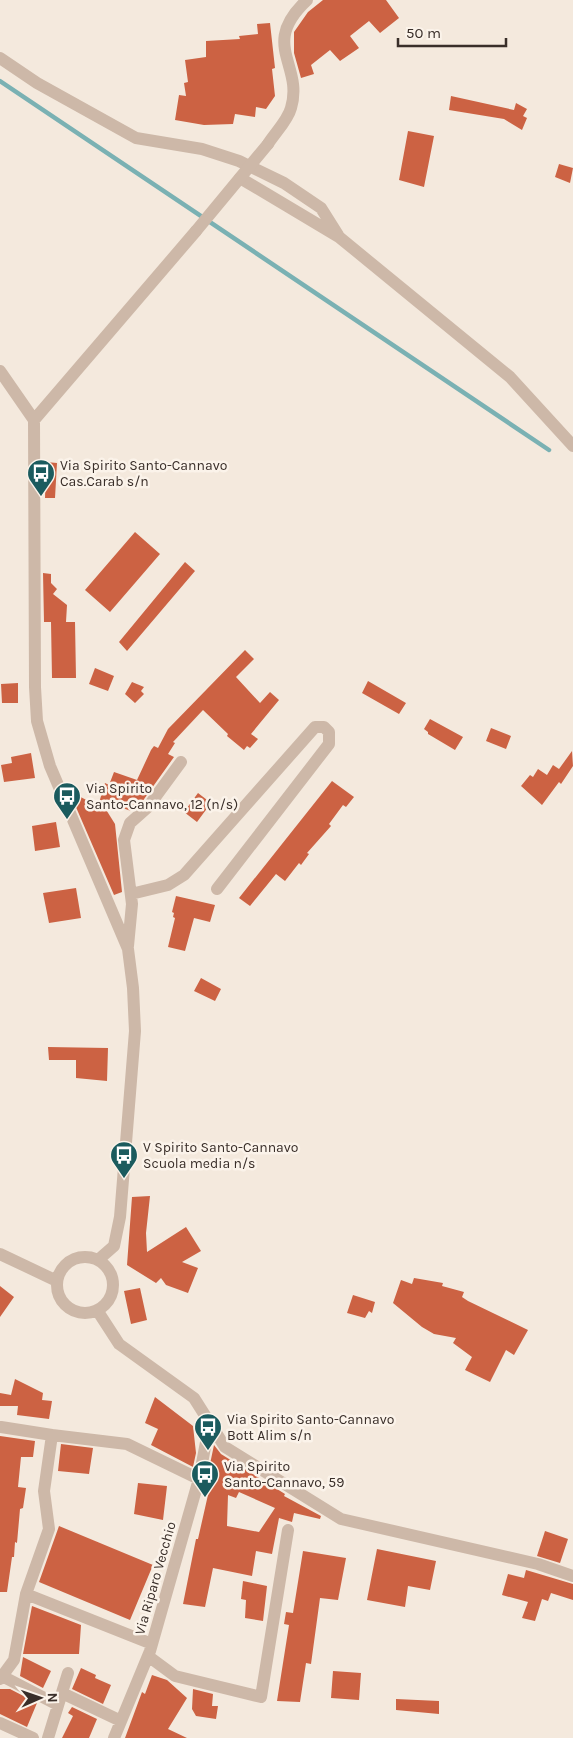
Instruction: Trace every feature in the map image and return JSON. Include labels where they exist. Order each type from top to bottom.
[{"type":"street","points":[[34,420],[268,144],[291,108],[293,89],[285,50],[286,28],[288,22],[308,0]]},
{"type":"street","points":[[0,58],[37,83],[136,138],[202,149],[239,161],[284,183],[321,208],[339,238]]},
{"type":"street","points":[[240,178],[339,238],[510,377],[573,446]]},
{"type":"street","points":[[0,371],[34,420],[35,687],[37,721],[61,792],[128,949]]},
{"type":"street","points":[[131,894],[168,885],[184,875],[315,726],[324,727],[329,732],[329,744],[217,889]]},
{"type":"street","points":[[98,1260],[114,1246],[120,1218],[135,1031],[133,988],[128,949],[132,904],[124,840],[130,823],[148,807],[181,762]]},
{"type":"street","points":[[0,1254],[57,1281]]},
{"type":"street","points":[[85,1256],[98,1260],[108,1268],[113,1279],[112,1292],[107,1303],[97,1310],[86,1313],[74,1310],[64,1304],[58,1293],[57,1281],[62,1269],[72,1260],[85,1256]]},
{"type":"street","points":[[97,1310],[119,1344],[194,1398],[225,1447],[341,1519],[538,1564],[573,1576]]},
{"type":"street","name":"Via Riparo Vecchio","points":[[114,1738],[150,1650],[199,1479],[210,1421]]},
{"type":"street","points":[[1,1427],[127,1444],[199,1479]]},
{"type":"street","points":[[52,1435],[44,1491],[49,1529],[26,1594],[14,1660],[1,1678],[121,1722]]},
{"type":"street","points":[[26,1594],[150,1650],[175,1676],[261,1697],[288,1530]]},
{"type":"street","points":[[48,1738],[68,1673]]},
{"type":"street","points":[[0,1723],[33,1738]]},
{"type":"building","points":[[323,0],[386,0],[399,18],[380,33],[369,21],[350,36],[359,48],[340,61],[330,50],[311,65],[314,74],[301,78],[294,53],[294,32],[308,12]]},
{"type":"building","points":[[270,23],[275,68],[272,69],[275,96],[266,109],[256,107],[255,117],[235,114],[233,124],[204,125],[175,120],[179,95],[186,96],[184,83],[188,82],[185,60],[206,57],[206,41],[240,39],[239,36],[258,34],[257,24]]},
{"type":"building","points":[[451,96],[514,110],[516,103],[527,109],[523,116],[527,118],[522,130],[504,119],[449,110]]},
{"type":"building","points":[[408,131],[434,136],[424,187],[399,180]]},
{"type":"building","points":[[559,164],[573,168],[570,183],[555,177]]},
{"type":"building","points":[[46,462],[57,463],[55,498],[45,498]]},
{"type":"building","points":[[135,532],[160,554],[110,612],[85,590]]},
{"type":"building","points":[[185,562],[195,571],[127,651],[119,642]]},
{"type":"building","points":[[43,573],[51,574],[51,583],[57,589],[53,594],[67,605],[66,622],[75,622],[76,678],[52,678],[51,622],[44,622]]},
{"type":"building","points":[[245,650],[254,659],[236,677],[260,703],[270,692],[279,700],[251,734],[258,739],[250,748],[247,746],[244,750],[227,736],[228,734],[203,710],[173,742],[175,743],[168,754],[174,757],[142,802],[131,811],[100,800],[115,824],[122,892],[114,895],[69,791],[98,806],[105,783],[109,785],[114,772],[137,780],[151,750],[154,746],[158,748],[168,729]]},
{"type":"building","points":[[95,668],[114,676],[108,691],[89,684]]},
{"type":"building","points":[[368,681],[406,703],[399,714],[362,693]]},
{"type":"building","points":[[132,682],[144,687],[141,691],[144,694],[135,703],[125,694]]},
{"type":"building","points":[[18,683],[18,703],[2,703],[1,684]]},
{"type":"building","points":[[430,719],[463,737],[455,750],[428,734],[424,729]]},
{"type":"building","points":[[491,728],[511,736],[506,749],[486,741]]},
{"type":"building","points":[[572,751],[573,766],[561,784],[559,782],[542,805],[521,786],[530,775],[533,777],[538,769],[547,775],[553,765],[559,769]]},
{"type":"building","points":[[31,753],[35,778],[4,782],[1,765],[12,763],[11,757]]},
{"type":"building","points":[[332,781],[354,797],[346,807],[343,805],[329,824],[331,826],[307,853],[309,854],[301,865],[299,863],[285,881],[276,874],[250,906],[239,898]]},
{"type":"building","points":[[198,793],[211,803],[197,822],[184,812]]},
{"type":"building","points":[[56,822],[60,847],[35,851],[32,826]]},
{"type":"building","points":[[76,888],[81,918],[49,923],[43,893]]},
{"type":"building","points":[[176,896],[215,905],[210,922],[194,918],[185,951],[168,947],[175,918],[172,912]]},
{"type":"building","points":[[201,978],[221,989],[215,1001],[194,991]]},
{"type":"building","points":[[48,1047],[108,1048],[107,1081],[76,1078],[76,1060],[49,1060]]},
{"type":"building","points":[[150,1196],[146,1233],[147,1252],[186,1227],[201,1251],[182,1262],[198,1268],[188,1293],[166,1285],[161,1278],[156,1283],[127,1265],[132,1197]]},
{"type":"building","points":[[414,1278],[443,1283],[442,1286],[464,1292],[462,1297],[468,1301],[528,1330],[514,1355],[506,1350],[490,1382],[465,1370],[472,1357],[453,1343],[456,1338],[434,1334],[422,1327],[393,1303],[401,1280],[412,1284]]},
{"type":"building","points":[[0,1286],[14,1297],[0,1317]]},
{"type":"building","points":[[140,1288],[147,1320],[131,1324],[124,1291]]},
{"type":"building","points":[[353,1295],[375,1302],[372,1313],[369,1311],[365,1318],[347,1313]]},
{"type":"building","points":[[15,1379],[43,1393],[42,1400],[52,1401],[49,1419],[17,1415],[18,1406],[0,1406],[0,1393],[11,1395]]},
{"type":"building","points":[[155,1397],[193,1426],[196,1453],[193,1467],[151,1445],[158,1429],[145,1423]]},
{"type":"building","points":[[0,1436],[35,1441],[33,1457],[21,1457],[18,1487],[26,1488],[23,1508],[20,1509],[17,1543],[15,1542],[7,1592],[0,1592]]},
{"type":"building","points":[[61,1444],[93,1448],[89,1474],[58,1471]]},
{"type":"building","points":[[214,1445],[221,1454],[285,1494],[284,1496],[321,1516],[320,1519],[294,1513],[292,1522],[279,1518],[272,1554],[256,1551],[252,1576],[213,1568],[205,1607],[183,1604],[196,1539],[198,1539],[210,1486],[206,1483]],"holes":[[[239,1492],[275,1508],[259,1532],[227,1526],[228,1495],[236,1498]]]},
{"type":"building","points":[[138,1483],[167,1486],[163,1520],[134,1514]]},
{"type":"building","points":[[59,1526],[153,1565],[130,1620],[39,1582]]},
{"type":"building","points":[[545,1531],[568,1539],[560,1563],[537,1556]]},
{"type":"building","points":[[377,1549],[436,1561],[430,1590],[408,1586],[405,1607],[367,1600]]},
{"type":"building","points":[[303,1551],[346,1558],[338,1600],[320,1598],[311,1664],[306,1663],[300,1702],[277,1701],[289,1625],[284,1624],[286,1612],[293,1613]]},
{"type":"building","points":[[526,1570],[573,1584],[573,1600],[551,1593],[548,1601],[542,1599],[535,1621],[522,1618],[528,1602],[502,1595],[508,1574],[524,1578]]},
{"type":"building","points":[[243,1581],[267,1586],[263,1621],[245,1618],[246,1600],[241,1599]]},
{"type":"building","points":[[32,1606],[81,1625],[79,1654],[23,1654]]},
{"type":"building","points":[[23,1657],[51,1671],[43,1688],[20,1676]]},
{"type":"building","points":[[81,1668],[96,1675],[95,1678],[111,1685],[103,1704],[72,1689]]},
{"type":"building","points":[[333,1671],[361,1673],[359,1700],[331,1698]]},
{"type":"building","points":[[152,1675],[167,1680],[187,1698],[168,1729],[187,1738],[125,1738],[142,1692],[145,1694]]},
{"type":"building","points":[[0,1689],[10,1689],[37,1703],[27,1727],[0,1714]]},
{"type":"building","points":[[193,1689],[213,1694],[212,1706],[218,1706],[216,1719],[196,1716],[192,1709]]},
{"type":"building","points":[[396,1699],[439,1701],[439,1714],[396,1710]]},
{"type":"building","points":[[72,1707],[97,1719],[89,1738],[62,1738],[73,1716],[68,1713]]},
{"type":"waterway","points":[[0,81],[549,450]]},
{"type":"place","name":"Via Spirito Santo-Cannavo Cas.Carab s/n","points":[[41,497]]},
{"type":"place","name":"Via Spirito Santo-Cannavo, 12 (n/s)","points":[[67,820]]},
{"type":"place","name":"V Spirito Santo-Cannavo Scuola media n/s","points":[[124,1179]]},
{"type":"place","name":"Via Spirito Santo-Cannavo Bott Alim s/n","points":[[208,1451]]},
{"type":"place","name":"Via Spirito Santo-Cannavo, 59","points":[[205,1498]]}]
